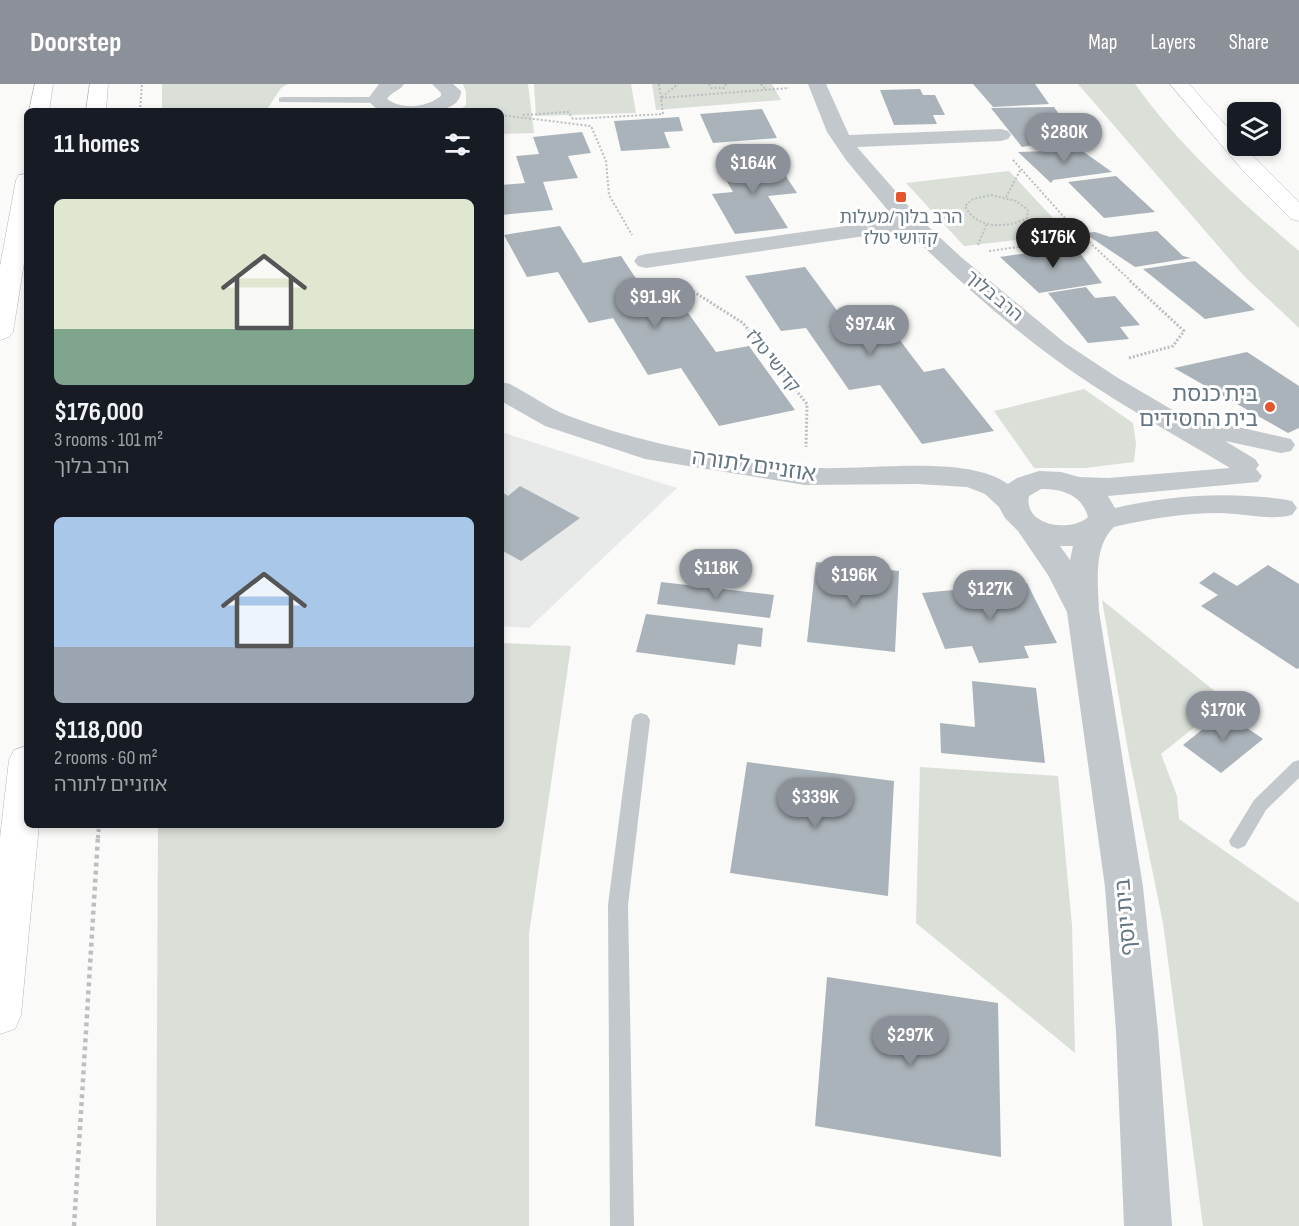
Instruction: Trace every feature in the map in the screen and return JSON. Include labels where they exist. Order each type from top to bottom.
[{"type":"main road","points":[[40,108],[44,84]]},
{"type":"main road","points":[[96,108],[99,84]]},
{"type":"main road","points":[[1179,84],[1252,169],[1299,214]]},
{"type":"main road","points":[[0,332],[24,197]]},
{"type":"main road","points":[[0,1016],[24,788]]},
{"type":"street","points":[[388,108],[377,100],[382,89],[395,84]]},
{"type":"street","points":[[430,108],[441,105],[451,96],[451,91],[441,84]]},
{"type":"street","name":"הרב בלוך","points":[[817,85],[837,132],[866,172],[911,223],[997,301],[1056,348],[1246,471],[1257,492],[1290,512]]},
{"type":"street","points":[[843,141],[996,135]]},
{"type":"street","points":[[646,261],[911,223]]},
{"type":"street","name":"אוזניים לתורה","points":[[504,392],[555,420],[645,450],[805,476],[972,478],[995,488],[1021,515]]},
{"type":"street","name":"הרב בלוך","points":[[1132,398],[1220,432],[1290,445]]},
{"type":"street","points":[[1130,485],[1164,475],[1176,465],[1181,454],[1177,441],[1158,413]]},
{"type":"street","points":[[1079,486],[1130,485],[1246,471],[1251,456],[1264,448],[1290,445]]},
{"type":"street","points":[[1039,480],[1066,482],[1079,486],[1098,501],[1098,526],[1082,574],[1083,611],[1062,572],[1021,515],[1014,495],[1018,489],[1039,480]]},
{"type":"street","points":[[1021,515],[1055,536],[1080,535],[1142,510],[1183,504],[1251,503],[1290,512]]},
{"type":"street","name":"בית יוסף","points":[[1083,611],[1124,887],[1137,1031],[1148,1226]]},
{"type":"lane","points":[[282,100],[377,100]]},
{"type":"lane","points":[[329,100],[333,108]]},
{"type":"lane","points":[[622,1226],[618,905],[641,720]]},
{"type":"lane","points":[[1238,841],[1260,805],[1299,767]]},
{"type":"path","points":[[140,108],[142,84]]},
{"type":"path","points":[[513,115],[568,112],[573,119],[663,114],[659,84]]},
{"type":"path","points":[[661,98],[678,84]]},
{"type":"path","points":[[709,84],[711,88],[724,88],[726,84]]},
{"type":"path","points":[[761,84],[765,89]]},
{"type":"path","points":[[661,98],[817,85]]},
{"type":"path","name":"קדושי טלז","points":[[504,115],[591,126],[606,160],[609,195],[646,261],[743,323],[807,404],[805,476]]},
{"type":"path","points":[[996,135],[1021,169],[1086,238],[1184,331],[1173,346],[1087,369]]},
{"type":"path","points":[[1006,197],[1021,169]]},
{"type":"path","points":[[991,195],[1006,197],[1023,204],[1028,210],[1027,218],[1014,225],[992,225],[970,216],[966,211],[965,206],[972,199],[991,195]]},
{"type":"path","points":[[985,252],[1086,238]]},
{"type":"path","points":[[74,1226],[99,828]]},
{"type":"shaded area","points":[[162,84],[288,84],[281,88],[268,108],[162,108]]},
{"type":"shaded area","points":[[463,84],[528,84],[534,133],[504,134],[504,108],[462,108],[466,105],[466,92]]},
{"type":"shaded area","points":[[534,84],[631,84],[636,113],[536,116]]},
{"type":"shaded area","points":[[652,84],[772,84],[781,100],[656,110]]},
{"type":"shaded area","points":[[1078,84],[1135,84],[1172,130],[1212,173],[1299,251],[1299,328],[1245,277]]},
{"type":"shaded area","points":[[1009,171],[1068,234],[964,246],[906,183]]},
{"type":"shaded area","points":[[1084,389],[1133,423],[1136,443],[1134,462],[1085,468],[1034,468],[994,411]]},
{"type":"shaded area","points":[[504,433],[677,488],[529,628],[504,626]]},
{"type":"shaded area","points":[[1102,600],[1227,701],[1161,754],[1177,796],[1179,819],[1299,903],[1299,1226],[1203,1226],[1163,923],[1129,756]]},
{"type":"shaded area","points":[[504,643],[571,646],[529,934],[529,1226],[156,1226],[158,828],[504,828]]},
{"type":"shaded area","points":[[920,767],[1058,776],[1072,925],[1075,1053],[916,923]]},
{"type":"building","points":[[973,84],[1035,84],[1049,104],[993,107]]},
{"type":"building","points":[[920,89],[923,95],[935,95],[945,115],[933,115],[937,124],[894,125],[880,90]]},
{"type":"building","points":[[1054,107],[1076,138],[1022,147],[991,108]]},
{"type":"building","points":[[762,109],[777,138],[713,143],[700,114]]},
{"type":"building","points":[[679,117],[683,131],[664,132],[670,148],[621,151],[614,121]]},
{"type":"building","points":[[582,132],[591,153],[568,156],[578,178],[543,182],[553,210],[504,215],[504,185],[525,183],[516,156],[539,154],[533,137]]},
{"type":"building","points":[[1081,150],[1112,172],[1053,180],[1051,183],[1018,152]]},
{"type":"building","points":[[774,158],[797,193],[768,196],[788,228],[735,234],[712,194],[733,192],[717,164]]},
{"type":"building","points":[[1116,176],[1155,212],[1104,218],[1068,182]]},
{"type":"building","points":[[560,226],[583,263],[621,256],[655,307],[681,303],[716,352],[749,346],[795,410],[719,426],[681,368],[648,375],[613,318],[589,323],[558,272],[527,277],[504,235]]},
{"type":"building","points":[[1157,231],[1183,256],[1191,258],[1135,267],[1084,233],[1095,232],[1110,237]]},
{"type":"building","points":[[1075,246],[1102,283],[1039,293],[1000,257]]},
{"type":"building","points":[[1195,261],[1255,310],[1205,319],[1143,269]]},
{"type":"building","points":[[805,267],[841,316],[877,310],[924,372],[944,368],[994,431],[922,444],[880,385],[849,390],[806,328],[781,331],[745,276]]},
{"type":"building","points":[[1086,287],[1095,298],[1115,296],[1140,325],[1120,327],[1129,339],[1088,343],[1048,293]]},
{"type":"building","name":"בית כנסת בית החסידים","points":[[1247,352],[1299,386],[1299,428],[1288,433],[1174,368]]},
{"type":"building","points":[[520,486],[580,518],[521,561],[504,552],[504,493],[508,496]]},
{"type":"building","points":[[816,562],[899,571],[895,652],[807,642]]},
{"type":"building","points":[[1268,565],[1299,584],[1299,668],[1297,669],[1201,606],[1218,595],[1199,583],[1214,572],[1237,586]]},
{"type":"building","points":[[661,582],[774,595],[770,618],[657,604]]},
{"type":"building","points":[[1027,583],[1057,643],[1024,646],[1029,658],[979,663],[972,646],[945,649],[922,593]]},
{"type":"building","points":[[646,614],[763,628],[761,647],[738,644],[735,665],[636,652]]},
{"type":"building","points":[[972,681],[1036,688],[1045,763],[941,753],[940,723],[975,727]]},
{"type":"building","points":[[1224,712],[1263,739],[1221,773],[1183,745]]},
{"type":"building","points":[[747,762],[894,781],[888,896],[730,873]]},
{"type":"building","points":[[827,977],[998,1003],[1001,1157],[815,1126]]},
{"type":"place","name":"הרב בלוך/מעלות קדושי טלז","points":[[901,197]]},
{"type":"place","name":"בית כנסת בית החסידים","points":[[1270,407]]}]
